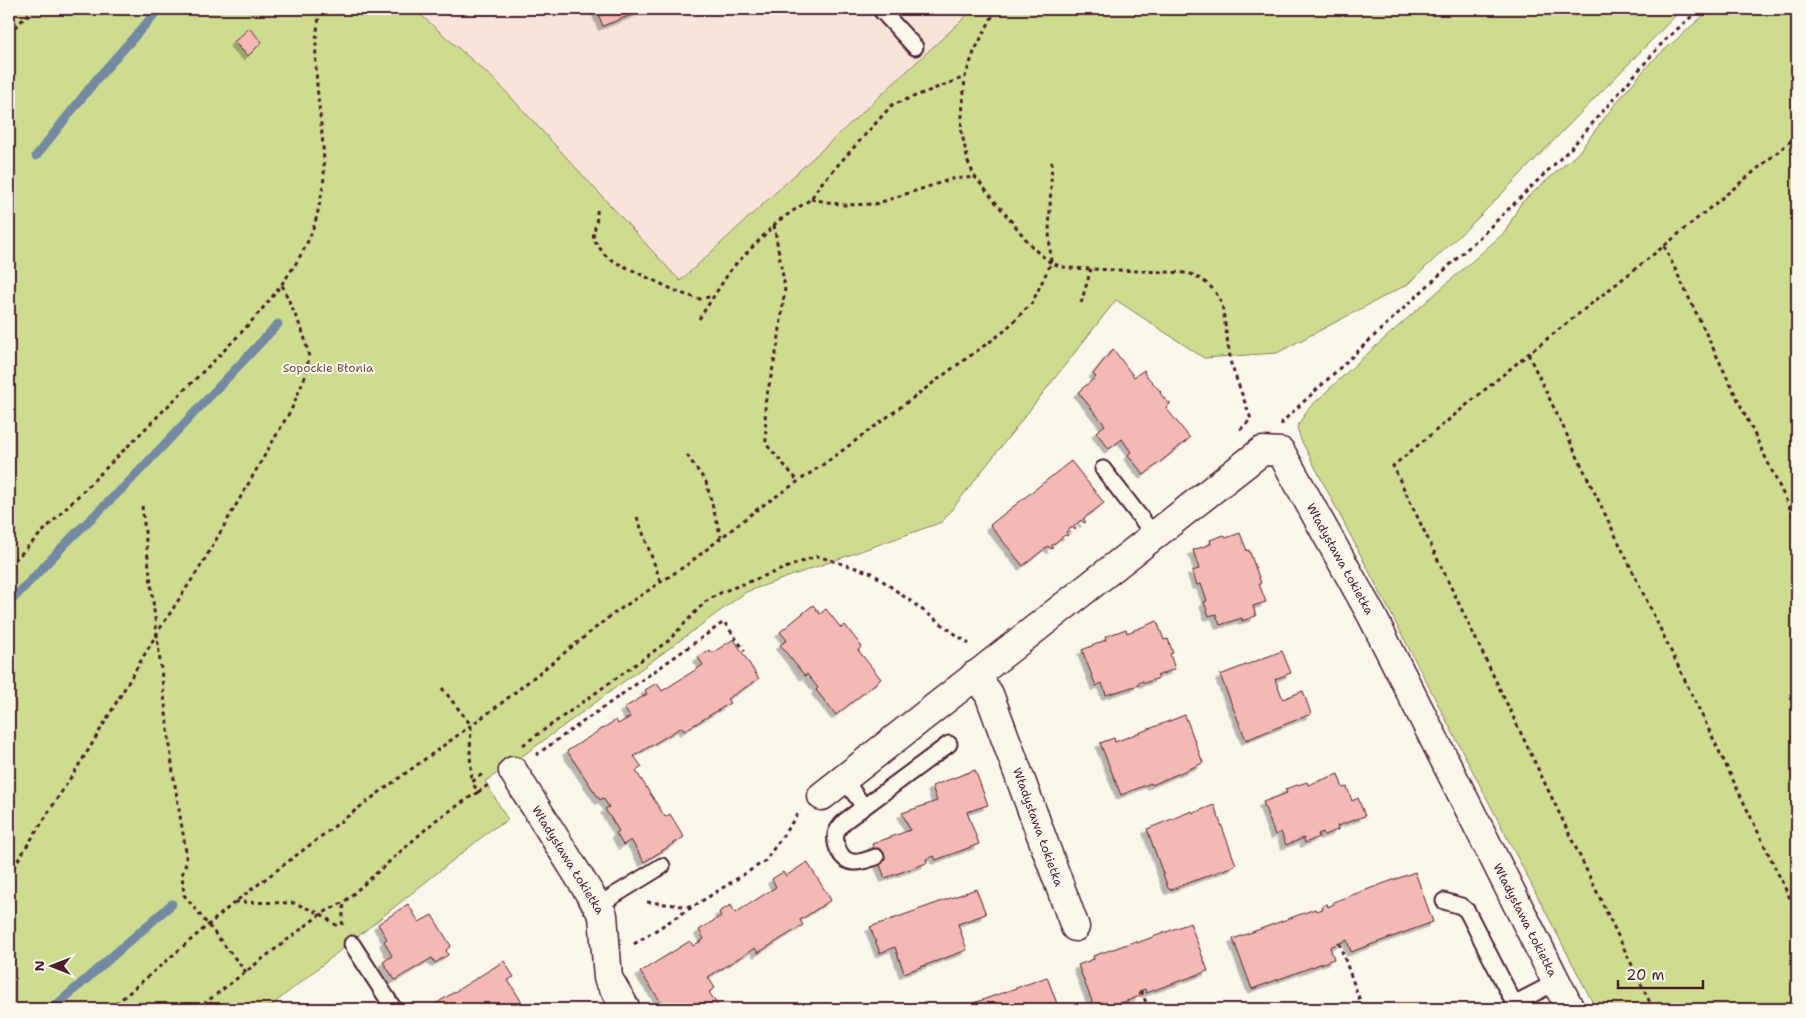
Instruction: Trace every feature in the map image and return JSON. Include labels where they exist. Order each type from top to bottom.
[{"type":"street","points":[[822,796],[1262,451],[1281,452]]},
{"type":"street","name":"Władysława Łokietka","points":[[1281,452],[1372,616],[1570,1009]]},
{"type":"street","name":"Władysława Łokietka","points":[[984,668],[989,694],[1075,927]]},
{"type":"street","name":"Władysława Łokietka","points":[[507,763],[604,902],[603,914],[609,982],[626,1009]]},
{"type":"lane","points":[[880,9],[915,47]]},
{"type":"lane","points":[[1103,469],[1154,535]]},
{"type":"lane","points":[[876,857],[860,862],[851,862],[841,854],[838,849],[836,836],[840,827],[844,821],[949,744]]},
{"type":"lane","points":[[844,779],[864,807]]},
{"type":"lane","points":[[604,902],[662,866]]},
{"type":"lane","points":[[1444,901],[1460,906],[1467,912],[1516,1007],[1556,982]]},
{"type":"lane","points":[[352,944],[394,1009]]},
{"type":"path","points":[[9,33],[34,9]]},
{"type":"path","points":[[9,566],[226,348],[282,284],[303,252],[313,232],[325,168],[316,48],[321,9]]},
{"type":"path","points":[[996,9],[974,52],[965,77],[961,129],[968,162],[976,177],[1034,249],[1051,263],[1067,268],[1188,273],[1200,278],[1218,296],[1222,304],[1231,364],[1250,419],[1233,436],[1248,462]]},
{"type":"path","points":[[1281,452],[1282,422],[1483,234],[1571,148],[1664,40],[1698,10]]},
{"type":"path","points":[[700,319],[732,268],[774,224],[811,199],[819,186],[892,105],[965,77]]},
{"type":"path","points":[[1653,1009],[1393,466],[1528,354],[1797,138]]},
{"type":"path","points":[[110,1009],[235,902],[471,725],[613,614],[661,582],[759,508],[831,459],[1002,333],[1032,303],[1051,263],[1049,232],[1052,159]]},
{"type":"path","points":[[811,199],[844,205],[875,204],[952,179],[976,177]]},
{"type":"path","points":[[597,210],[598,220],[593,238],[605,255],[613,261],[680,293],[700,299],[714,296]]},
{"type":"path","points":[[774,224],[785,288],[778,344],[765,404],[766,444],[798,481]]},
{"type":"path","points":[[1664,246],[1797,523]]},
{"type":"path","points":[[1081,303],[1091,269]]},
{"type":"path","points":[[9,874],[89,749],[156,635],[202,564],[292,408],[305,377],[309,357],[304,335],[282,284]]},
{"type":"path","points":[[1528,354],[1797,913]]},
{"type":"path","points":[[687,455],[706,482],[721,537]]},
{"type":"path","points":[[142,506],[173,773],[186,852],[186,863],[182,875],[184,895],[246,972]]},
{"type":"path","points":[[637,518],[661,582]]},
{"type":"path","points":[[507,763],[668,641],[705,602],[722,592],[817,556],[872,573],[984,668]]},
{"type":"path","points":[[472,782],[507,763],[724,622],[745,651]]},
{"type":"path","points":[[442,688],[471,725],[470,754],[472,782],[478,792]]},
{"type":"path","points":[[197,1009],[321,914],[344,902],[436,820],[488,786]]},
{"type":"path","points":[[608,960],[765,861],[802,807],[819,808],[822,796]]},
{"type":"path","points":[[235,902],[294,903],[321,914],[342,928],[344,902]]},
{"type":"path","points":[[604,902],[694,907]]},
{"type":"path","points":[[1339,943],[1363,1009]]},
{"type":"path","points":[[1141,991],[1148,1007],[1147,1009]]},
{"type":"shaded area","points":[[414,9],[974,9],[680,281],[497,82]]},
{"type":"green space","name":"Sopockie Błonia","points":[[9,9],[414,9],[497,82],[680,281],[974,9],[1682,9],[1479,217],[1408,284],[1277,353],[1204,358],[1116,300],[942,522],[746,592],[506,768],[485,781],[508,820],[492,829],[267,1009],[9,1009]]},
{"type":"green space","points":[[1711,9],[1797,9],[1797,1009],[1596,1009],[1301,440],[1297,427],[1308,409],[1358,362],[1505,232],[1521,203],[1578,153],[1616,103],[1651,62]]},
{"type":"building","points":[[596,9],[640,9],[641,11],[603,26]]},
{"type":"building","points":[[249,28],[262,42],[248,56],[234,42]]},
{"type":"building","points":[[1113,349],[1134,377],[1145,371],[1144,373],[1168,403],[1170,402],[1166,408],[1190,438],[1144,475],[1128,455],[1131,452],[1122,439],[1109,449],[1096,432],[1105,425],[1078,392],[1096,377],[1093,374]]},
{"type":"building","points":[[1071,461],[1104,503],[1083,519],[1086,522],[1084,523],[1081,520],[1074,526],[1075,530],[1072,527],[1066,532],[1068,535],[1065,535],[1051,546],[1053,548],[1051,549],[1048,546],[1023,566],[990,525]]},
{"type":"building","points":[[1240,533],[1247,551],[1249,550],[1266,602],[1253,606],[1256,616],[1220,625],[1216,614],[1209,616],[1204,602],[1207,601],[1201,584],[1197,585],[1192,571],[1199,569],[1193,550],[1211,544],[1210,540],[1224,535],[1226,538]]},
{"type":"building","points":[[813,605],[820,614],[826,609],[841,628],[845,625],[862,647],[858,650],[881,679],[836,715],[816,690],[818,688],[807,674],[805,676],[780,645],[787,640],[780,632]]},
{"type":"building","points":[[1157,621],[1164,640],[1168,639],[1173,653],[1170,654],[1175,669],[1157,676],[1159,678],[1144,683],[1143,681],[1138,683],[1139,685],[1106,695],[1102,683],[1096,686],[1082,650],[1106,640],[1105,637],[1107,636],[1126,629],[1127,633]]},
{"type":"building","points":[[734,639],[759,679],[727,699],[730,703],[684,731],[682,727],[634,756],[642,767],[636,771],[665,817],[670,814],[684,837],[644,862],[631,840],[623,845],[616,833],[619,831],[605,809],[609,807],[603,798],[600,800],[567,751],[616,720],[618,724],[630,717],[624,708],[647,694],[645,690],[657,683],[662,691],[703,665],[698,657],[709,650],[712,653]]},
{"type":"building","points":[[1282,651],[1291,673],[1275,679],[1283,699],[1303,691],[1311,714],[1246,740],[1220,675]]},
{"type":"building","points":[[1185,715],[1203,763],[1152,785],[1151,783],[1121,795],[1100,743],[1114,738],[1115,742]]},
{"type":"building","points":[[975,770],[988,805],[967,812],[979,844],[936,860],[934,856],[926,859],[927,863],[885,878],[872,844],[910,830],[902,813],[937,801],[932,786]]},
{"type":"building","points":[[1338,774],[1343,788],[1347,787],[1352,801],[1358,798],[1365,816],[1337,826],[1338,830],[1324,835],[1323,832],[1318,834],[1319,837],[1305,843],[1304,838],[1286,845],[1281,832],[1275,835],[1263,802],[1287,793],[1285,789],[1307,782],[1308,785]]},
{"type":"building","points":[[1214,805],[1236,865],[1170,890],[1147,829],[1192,811],[1193,813]]},
{"type":"building","points":[[807,862],[831,900],[800,920],[803,925],[758,953],[755,948],[708,977],[715,988],[709,992],[720,1009],[666,1009],[640,972],[690,941],[693,946],[704,939],[699,930],[721,916],[719,912],[731,905],[735,913],[776,887],[772,879],[783,872],[786,876]]},
{"type":"building","points":[[1415,872],[1433,922],[1351,952],[1347,940],[1330,947],[1334,959],[1252,989],[1233,939],[1315,909],[1316,911],[1323,909],[1322,906],[1327,904],[1328,907],[1334,904],[1333,902]]},
{"type":"building","points":[[976,889],[986,914],[958,924],[967,950],[904,973],[895,947],[880,953],[870,927]]},
{"type":"building","points":[[408,904],[419,922],[432,915],[451,946],[446,950],[448,955],[435,963],[432,958],[395,980],[383,962],[392,956],[384,941],[387,939],[378,924]]},
{"type":"building","points":[[1190,923],[1208,971],[1146,993],[1145,989],[1139,991],[1140,996],[1105,1009],[1095,1009],[1078,965],[1094,959],[1093,956],[1136,941],[1137,943]]},
{"type":"building","points":[[504,961],[514,977],[508,980],[526,1009],[433,1009],[432,1006]]},
{"type":"building","points":[[1047,977],[1059,1009],[951,1009],[967,1003],[968,1005]]},
{"type":"waterway","points":[[36,156],[96,80],[159,9]]},
{"type":"waterway","points":[[9,603],[71,538],[128,483],[278,324]]},
{"type":"waterway","points":[[52,1009],[172,904]]}]
